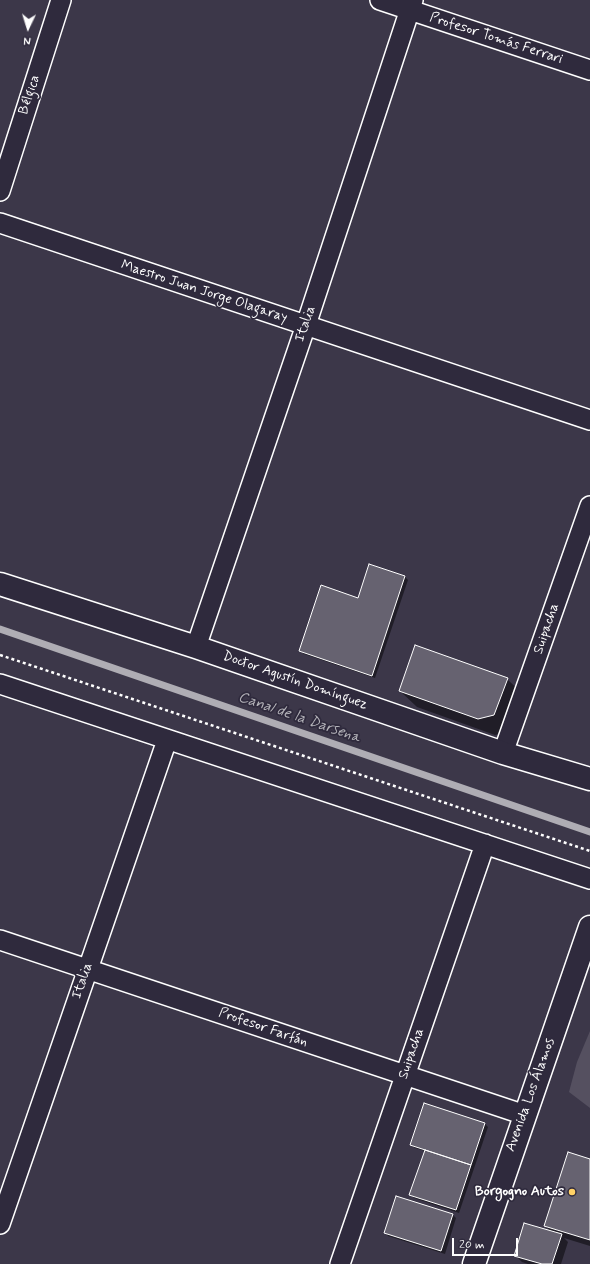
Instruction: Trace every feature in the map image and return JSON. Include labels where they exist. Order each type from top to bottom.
[{"type":"street","name":"Bélgica","points":[[0,191],[61,0]]},
{"type":"street","name":"Profesor Tomás Ferrari","points":[[380,0],[412,5],[590,70]]},
{"type":"street","name":"Italia","points":[[196,647],[306,325],[412,5]]},
{"type":"street","name":"Maestro Juan Jorge Olagaray","points":[[0,223],[590,420]]},
{"type":"street","name":"Suipacha","points":[[503,753],[590,506]]},
{"type":"street","name":"Doctor Agustín Domínguez","points":[[0,584],[196,647],[503,753],[590,779]]},
{"type":"street","points":[[0,684],[590,879]]},
{"type":"street","name":"Italia","points":[[0,1224],[167,740]]},
{"type":"street","name":"Suipacha","points":[[340,1264],[485,844]]},
{"type":"street","name":"Avenida Los Álamos","points":[[474,1264],[518,1132],[590,927]]},
{"type":"street","name":"Profesor Farfán","points":[[0,940],[525,1115]]},
{"type":"path","points":[[0,655],[590,851]]},
{"type":"shaded area","points":[[590,1031],[590,1108],[569,1092],[577,1062]]},
{"type":"building","points":[[369,564],[405,576],[372,676],[299,651],[321,585],[358,598]]},
{"type":"building","points":[[415,645],[508,678],[494,715],[478,719],[399,691]]},
{"type":"building","points":[[424,1103],[485,1123],[471,1165],[410,1145]]},
{"type":"building","points":[[425,1150],[471,1165],[456,1210],[409,1195]]},
{"type":"building","name":"Borgogno Autos","points":[[568,1152],[590,1159],[590,1240],[544,1226]]},
{"type":"building","points":[[396,1196],[453,1214],[441,1251],[384,1233]]},
{"type":"building","points":[[524,1223],[562,1234],[552,1264],[542,1264],[514,1256]]},
{"type":"waterway","name":"Canal de la Darsena","points":[[0,629],[590,832]]},
{"type":"place","name":"Borgogno Autos","points":[[572,1192]]}]
